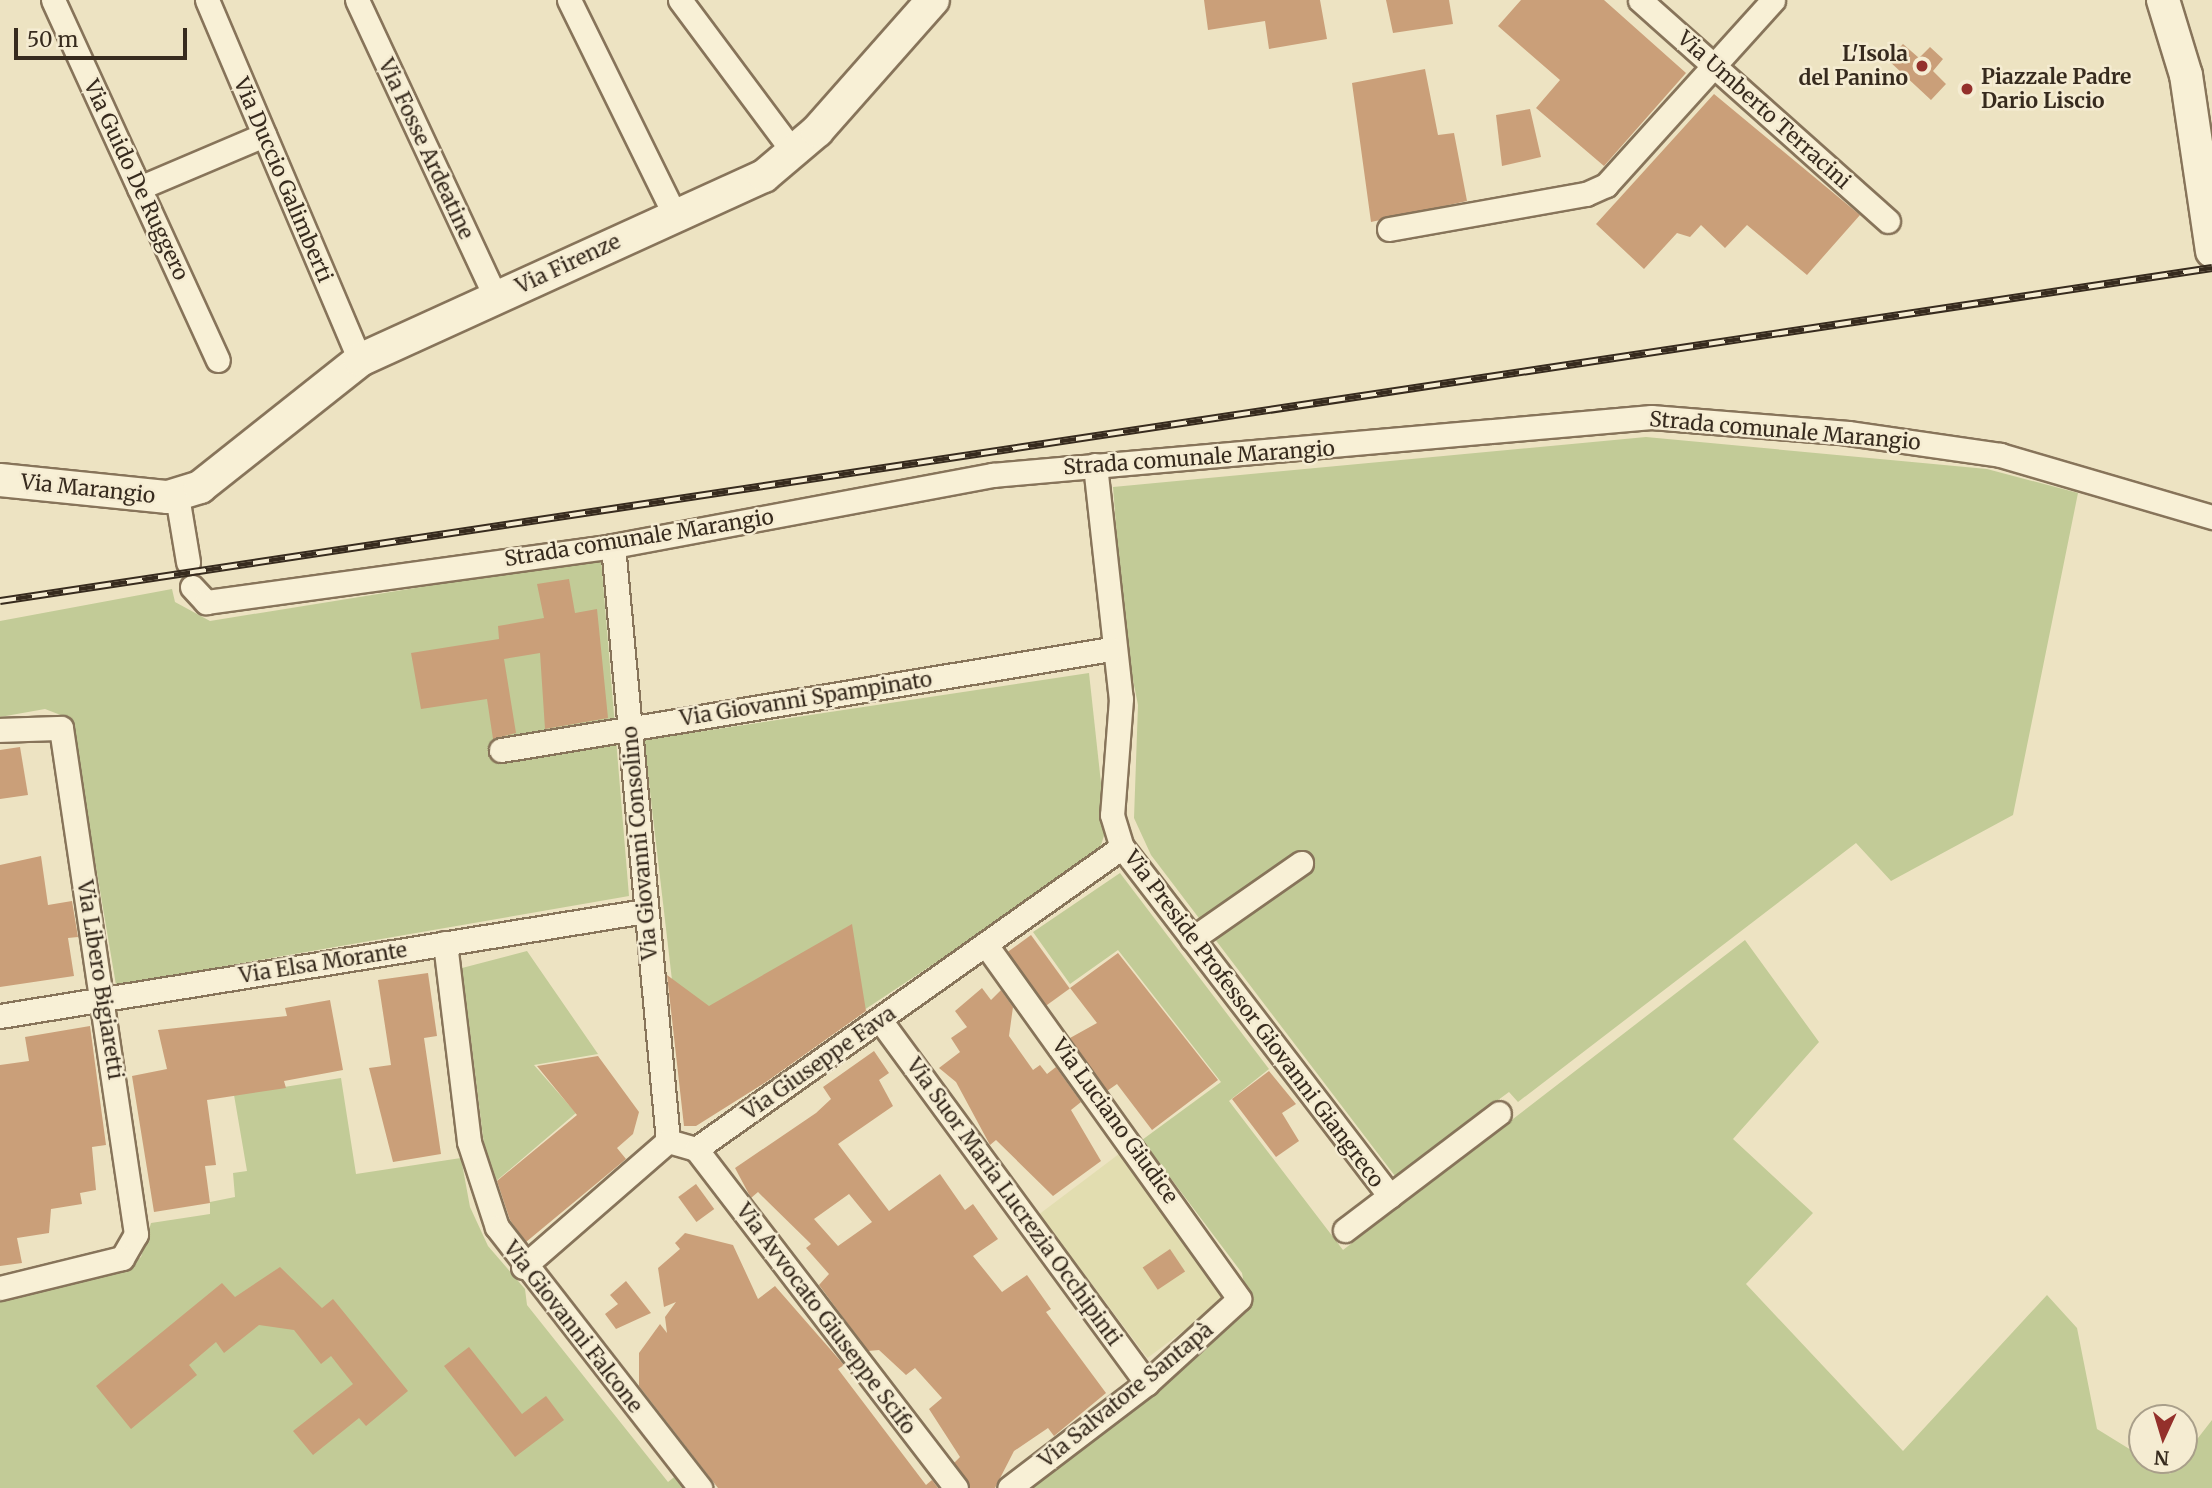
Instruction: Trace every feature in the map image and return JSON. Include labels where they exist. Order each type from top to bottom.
[{"type":"street","name":"Via Guido De Ruggero","points":[[53,0],[218,360]]},
{"type":"street","name":"Via Duccio Galimberti","points":[[207,0],[360,360]]},
{"type":"street","name":"Via Fosse Ardeatine","points":[[357,0],[496,298]]},
{"type":"street","points":[[680,0],[794,153]]},
{"type":"street","name":"Via Firenze","points":[[177,496],[225,472],[314,391],[360,360],[764,176],[794,153],[933,0]]},
{"type":"street","name":"Via Umberto Terracini","points":[[1640,0],[1888,221]]},
{"type":"street","points":[[1389,229],[1586,194],[1606,185],[1773,0]]},
{"type":"street","points":[[2163,0],[2186,75],[2211,242]]},
{"type":"street","points":[[574,1],[675,215]]},
{"type":"street","points":[[139,188],[264,135]]},
{"type":"street","name":"Strada comunale Marangio","points":[[192,587],[206,602],[613,546],[992,475],[1651,417],[1848,433],[2000,455],[2212,517]]},
{"type":"street","name":"Via Preside Professor Giovanni Giangreco","points":[[1095,465],[1111,649],[1121,699],[1112,815],[1122,847],[1390,1196]]},
{"type":"street","name":"Via Marangio","points":[[0,480],[177,496]]},
{"type":"street","points":[[177,496],[188,562]]},
{"type":"street","name":"Via Giovanni Consolino","points":[[613,546],[668,1141]]},
{"type":"street","name":"Via Giovanni Spampinato","points":[[501,750],[1111,649]]},
{"type":"street","name":"Via Libero Bigiaretti","points":[[0,730],[61,728],[136,1234],[122,1258],[0,1288]]},
{"type":"street","name":"Via Giuseppe Fava","points":[[696,1149],[1122,847]]},
{"type":"street","points":[[1192,939],[1301,863]]},
{"type":"street","name":"Via Elsa Morante","points":[[0,1016],[645,911]]},
{"type":"street","name":"Via Giovanni Falcone","points":[[444,943],[476,1173],[497,1227],[523,1267],[700,1488]]},
{"type":"street","name":"Via Luciano Giudice","points":[[986,945],[1239,1299]]},
{"type":"street","name":"Via Suor Maria Lucrezia Occhipinti","points":[[880,1020],[1147,1383]]},
{"type":"street","points":[[1345,1230],[1499,1113]]},
{"type":"street","points":[[523,1267],[668,1141],[696,1149]]},
{"type":"street","name":"Via Avvocato Giuseppe Scifo","points":[[696,1149],[956,1488]]},
{"type":"street","name":"Via Salvatore Santapà","points":[[1009,1488],[1147,1383],[1239,1299]]},
{"type":"shaded area","points":[[1119,1154],[1227,1298],[1147,1358],[1039,1214]]},
{"type":"green space","points":[[1646,437],[1987,469],[2078,493],[2013,815],[1891,881],[1856,843],[1518,1102],[1509,1092],[1395,1176],[1151,855],[1134,818],[1138,705],[1125,640],[1113,487]]},
{"type":"green space","points":[[601,558],[629,896],[116,985],[71,719],[45,709],[0,717],[0,621],[172,589],[175,602],[210,621]]},
{"type":"green space","points":[[1089,673],[1106,829],[1098,855],[689,1126],[644,740]]},
{"type":"green space","points":[[1120,873],[1269,1069],[1229,1101],[1343,1250],[1745,940],[1819,1042],[1733,1139],[1813,1213],[1746,1284],[1903,1451],[2047,1295],[2077,1328],[2097,1429],[2128,1448],[2128,1474],[2198,1474],[2198,1438],[2212,1420],[2212,1488],[1029,1488],[1238,1317],[1247,1300],[1242,1273],[1142,1140],[1221,1082],[1118,950],[1070,984],[1033,932]]},
{"type":"green space","points":[[527,951],[598,1054],[534,1065],[576,1113],[495,1182],[488,1177],[462,968]]},
{"type":"green space","points":[[341,1078],[356,1174],[461,1158],[470,1207],[488,1246],[525,1289],[527,1305],[668,1482],[678,1474],[689,1488],[0,1488],[0,1302],[125,1268],[141,1257],[151,1223],[210,1214],[210,1202],[235,1197],[233,1173],[247,1171],[234,1095]]},
{"type":"building","points":[[1204,0],[1320,0],[1327,39],[1269,49],[1265,21],[1208,30]]},
{"type":"building","points":[[1386,0],[1449,0],[1453,24],[1393,33]]},
{"type":"building","points":[[1521,0],[1604,0],[1686,73],[1604,166],[1536,108],[1560,80],[1498,26]]},
{"type":"building","points":[[1903,44],[1919,58],[1930,47],[1943,59],[1933,71],[1946,84],[1931,100],[1888,60]]},
{"type":"building","points":[[1425,69],[1438,135],[1454,133],[1467,201],[1371,222],[1352,83]]},
{"type":"building","points":[[1714,94],[1860,215],[1807,275],[1747,225],[1725,248],[1701,225],[1690,237],[1677,233],[1644,269],[1596,224]]},
{"type":"building","points":[[1530,109],[1541,157],[1502,166],[1496,115]]},
{"type":"building","points":[[569,579],[575,613],[597,609],[608,718],[545,729],[540,653],[504,659],[516,733],[493,739],[487,699],[421,709],[411,653],[499,639],[498,626],[544,618],[537,584]]},
{"type":"building","points":[[20,747],[28,795],[0,799],[0,750]]},
{"type":"building","points":[[41,856],[48,905],[72,901],[78,937],[68,938],[74,976],[0,987],[0,865]]},
{"type":"building","points":[[852,924],[866,1011],[766,1082],[696,1126],[684,1126],[667,975],[709,1006]]},
{"type":"building","points":[[1031,935],[1070,988],[1046,1005],[1008,952]]},
{"type":"building","points":[[1118,953],[1218,1080],[1152,1130],[1117,1084],[1107,1091],[1070,1038],[1097,1023],[1070,988]]},
{"type":"building","points":[[428,973],[437,1036],[424,1038],[441,1154],[393,1162],[369,1068],[391,1065],[378,980]]},
{"type":"building","points":[[982,988],[991,1000],[1001,990],[1013,1007],[1009,1036],[1033,1070],[1040,1065],[1047,1074],[1056,1067],[1081,1102],[1071,1110],[1101,1161],[1053,1196],[996,1140],[990,1145],[956,1082],[939,1068],[960,1052],[951,1038],[967,1027],[955,1011]]},
{"type":"building","points":[[330,1000],[343,1070],[284,1081],[286,1088],[207,1100],[216,1165],[205,1166],[210,1203],[154,1212],[132,1076],[167,1069],[158,1030],[287,1016],[285,1008]]},
{"type":"building","points":[[90,1026],[106,1145],[92,1147],[96,1190],[80,1193],[82,1204],[51,1209],[49,1233],[17,1238],[22,1263],[0,1266],[0,1065],[29,1061],[25,1037]]},
{"type":"building","points":[[874,1051],[889,1073],[879,1080],[893,1106],[838,1144],[889,1211],[940,1174],[965,1210],[973,1204],[998,1239],[973,1256],[1002,1292],[1027,1275],[1051,1309],[1046,1312],[1106,1393],[1054,1436],[1048,1428],[1014,1451],[995,1488],[970,1488],[954,1463],[960,1457],[929,1409],[942,1398],[915,1368],[906,1375],[879,1350],[868,1351],[819,1285],[829,1274],[806,1248],[811,1244],[758,1192],[751,1198],[735,1168],[816,1113],[831,1099],[823,1087]],"holes":[[[849,1194],[872,1222],[838,1246],[814,1219]]]},
{"type":"building","points":[[598,1056],[639,1112],[633,1134],[617,1148],[626,1159],[526,1242],[510,1220],[497,1181],[577,1115],[537,1066]]},
{"type":"building","points":[[1269,1071],[1296,1104],[1282,1113],[1299,1141],[1276,1157],[1232,1099]]},
{"type":"building","points":[[696,1184],[714,1209],[696,1222],[678,1197]]},
{"type":"building","points":[[685,1233],[733,1245],[758,1299],[775,1286],[844,1365],[838,1369],[926,1485],[932,1480],[938,1488],[718,1488],[639,1386],[639,1353],[660,1324],[667,1333],[665,1317],[676,1302],[664,1307],[658,1268],[680,1249],[675,1243]]},
{"type":"building","points":[[1170,1249],[1185,1271],[1158,1290],[1143,1267]]},
{"type":"building","points":[[280,1267],[322,1308],[333,1299],[408,1391],[366,1426],[359,1418],[313,1455],[293,1431],[353,1384],[331,1356],[321,1364],[294,1330],[259,1325],[224,1353],[216,1342],[189,1365],[197,1375],[131,1429],[96,1386],[222,1283],[235,1297]]},
{"type":"building","points":[[626,1281],[651,1313],[616,1329],[605,1314],[618,1304],[610,1295]]},
{"type":"building","points":[[469,1347],[522,1414],[546,1396],[564,1420],[515,1457],[444,1366]]},
{"type":"railway","points":[[0,601],[2212,268]]},
{"type":"place","name":"L'Isola del Panino","points":[[1922,66]]},
{"type":"place","name":"Piazzale Padre Dario Liscio","points":[[1967,89]]}]
